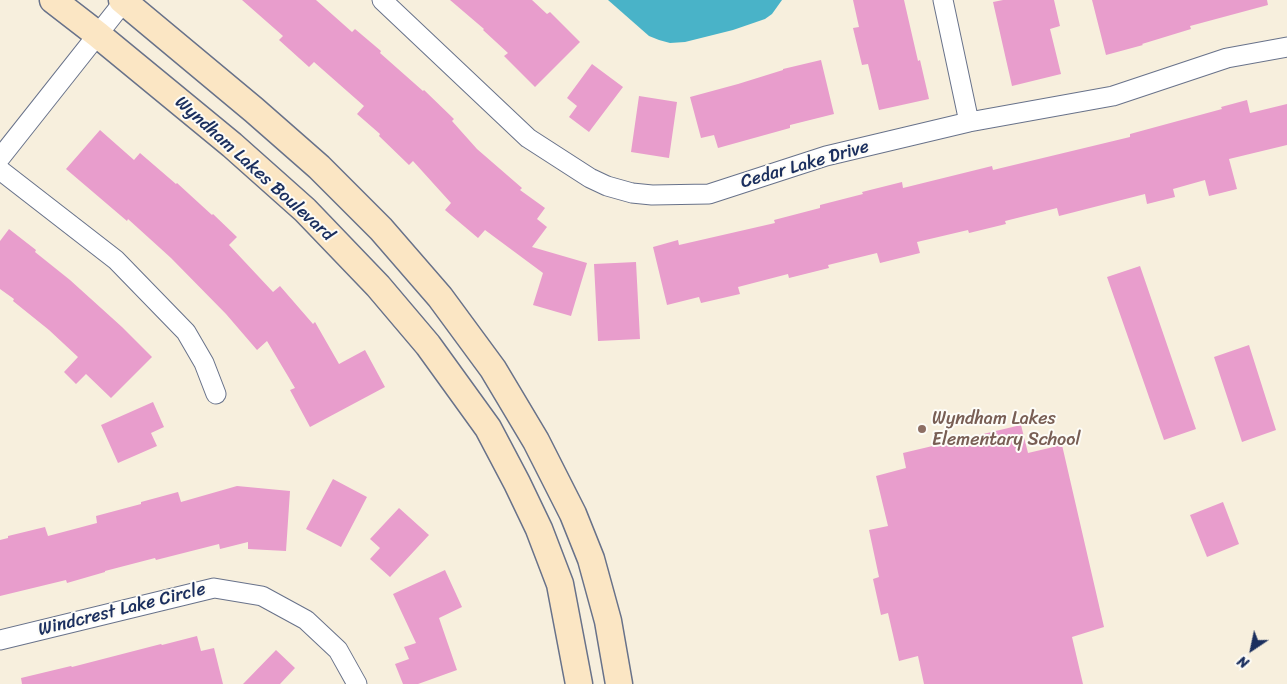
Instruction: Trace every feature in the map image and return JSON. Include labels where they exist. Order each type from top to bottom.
[{"type":"street","name":"Wyndham Lakes Boulevard","points":[[52,0],[97,34],[232,145],[305,210],[378,286],[428,346],[488,428],[539,529],[560,584],[579,684]]},
{"type":"street","points":[[0,158],[124,0],[254,110],[319,167],[382,229],[440,297],[492,369],[536,440],[573,514],[591,559],[608,621],[619,684]]},
{"type":"street","name":"Cedar Lake Drive","points":[[382,0],[528,138],[590,178],[607,186],[632,193],[652,195],[709,194],[826,156],[969,122],[1113,96],[1227,58],[1287,48]]},
{"type":"street","points":[[943,0],[969,122]]},
{"type":"street","points":[[0,170],[116,260],[180,325],[204,363],[216,394]]},
{"type":"street","points":[[539,529],[573,514]]},
{"type":"street","name":"Windcrest Lake Circle","points":[[0,640],[214,588],[262,596],[306,620],[338,650],[357,684]]},
{"type":"water","points":[[608,0],[782,0],[772,14],[765,19],[733,30],[685,42],[670,43],[649,36]]},
{"type":"building","points":[[242,0],[316,0],[352,32],[355,29],[424,90],[454,119],[452,121],[477,149],[522,188],[520,190],[545,208],[537,219],[547,227],[532,247],[587,263],[571,316],[533,305],[543,273],[485,230],[478,238],[445,210],[451,203],[413,161],[409,165],[379,136],[380,134],[357,114],[364,106],[314,62],[309,67],[279,40],[283,36]]},
{"type":"building","points":[[450,0],[532,0],[547,14],[550,12],[580,42],[535,87],[504,56],[508,53],[484,29]]},
{"type":"building","points":[[853,0],[904,0],[929,99],[879,110],[868,64],[862,65],[853,28],[859,27]]},
{"type":"building","points":[[1003,0],[1054,0],[1060,26],[1050,29],[1061,74],[1012,86],[993,2]]},
{"type":"building","points":[[1092,0],[1267,0],[1268,5],[1190,26],[1191,29],[1106,55]]},
{"type":"building","points":[[821,60],[834,114],[790,125],[790,128],[718,148],[714,135],[701,138],[690,97],[783,69]]},
{"type":"building","points":[[592,64],[623,87],[589,132],[569,117],[577,106],[567,98]]},
{"type":"building","points":[[639,96],[677,102],[669,158],[631,152]]},
{"type":"building","points":[[1247,100],[1250,113],[1287,104],[1287,145],[1229,159],[1237,189],[1209,196],[1205,180],[1173,189],[1175,197],[1147,204],[1145,194],[1059,216],[1057,208],[1005,221],[1006,224],[969,233],[968,230],[917,242],[920,253],[880,263],[877,253],[828,265],[829,268],[789,278],[788,274],[738,287],[740,294],[701,303],[699,297],[667,305],[653,247],[678,240],[679,245],[775,223],[774,220],[820,208],[820,205],[902,182],[903,188],[992,166],[993,170],[1130,137],[1130,134],[1222,109],[1221,107]]},
{"type":"building","points":[[100,130],[134,160],[140,153],[213,214],[237,237],[229,245],[273,292],[280,286],[313,324],[315,322],[339,364],[365,350],[385,387],[310,427],[290,390],[295,388],[267,341],[257,350],[226,314],[171,258],[128,219],[127,221],[66,169]]},
{"type":"building","points":[[9,229],[70,280],[152,357],[111,398],[86,374],[76,384],[64,372],[78,357],[49,330],[13,301],[14,299],[0,289],[0,241]]},
{"type":"building","points":[[636,262],[640,339],[598,341],[594,264]]},
{"type":"building","points":[[1140,266],[1196,429],[1164,440],[1107,277]]},
{"type":"building","points":[[1249,345],[1276,430],[1242,442],[1214,357]]},
{"type":"building","points":[[153,402],[164,427],[151,433],[157,446],[118,463],[101,425]]},
{"type":"building","points":[[1021,425],[1028,453],[1062,445],[1104,627],[1072,637],[1083,684],[924,684],[918,656],[899,661],[888,613],[881,615],[873,579],[879,577],[869,530],[888,526],[876,476],[906,468],[903,453]]},
{"type":"building","points":[[333,479],[367,497],[341,547],[306,529]]},
{"type":"building","points":[[237,486],[290,491],[286,551],[248,549],[248,542],[220,549],[219,544],[156,560],[155,558],[67,583],[66,580],[0,596],[0,540],[8,538],[8,536],[45,527],[48,536],[97,523],[96,516],[178,492],[181,502]]},
{"type":"building","points":[[1223,502],[1239,544],[1207,557],[1190,515]]},
{"type":"building","points":[[399,508],[429,535],[390,577],[370,559],[380,548],[370,539]]},
{"type":"building","points":[[445,570],[462,607],[439,618],[457,670],[418,684],[403,684],[395,664],[409,659],[404,647],[416,643],[393,594]]},
{"type":"building","points":[[197,636],[201,651],[214,648],[223,684],[22,684],[21,678]]},
{"type":"building","points":[[276,650],[295,668],[280,684],[243,684]]},
{"type":"place","name":"Wyndham Lakes Elementary School","points":[[922,429]]}]
